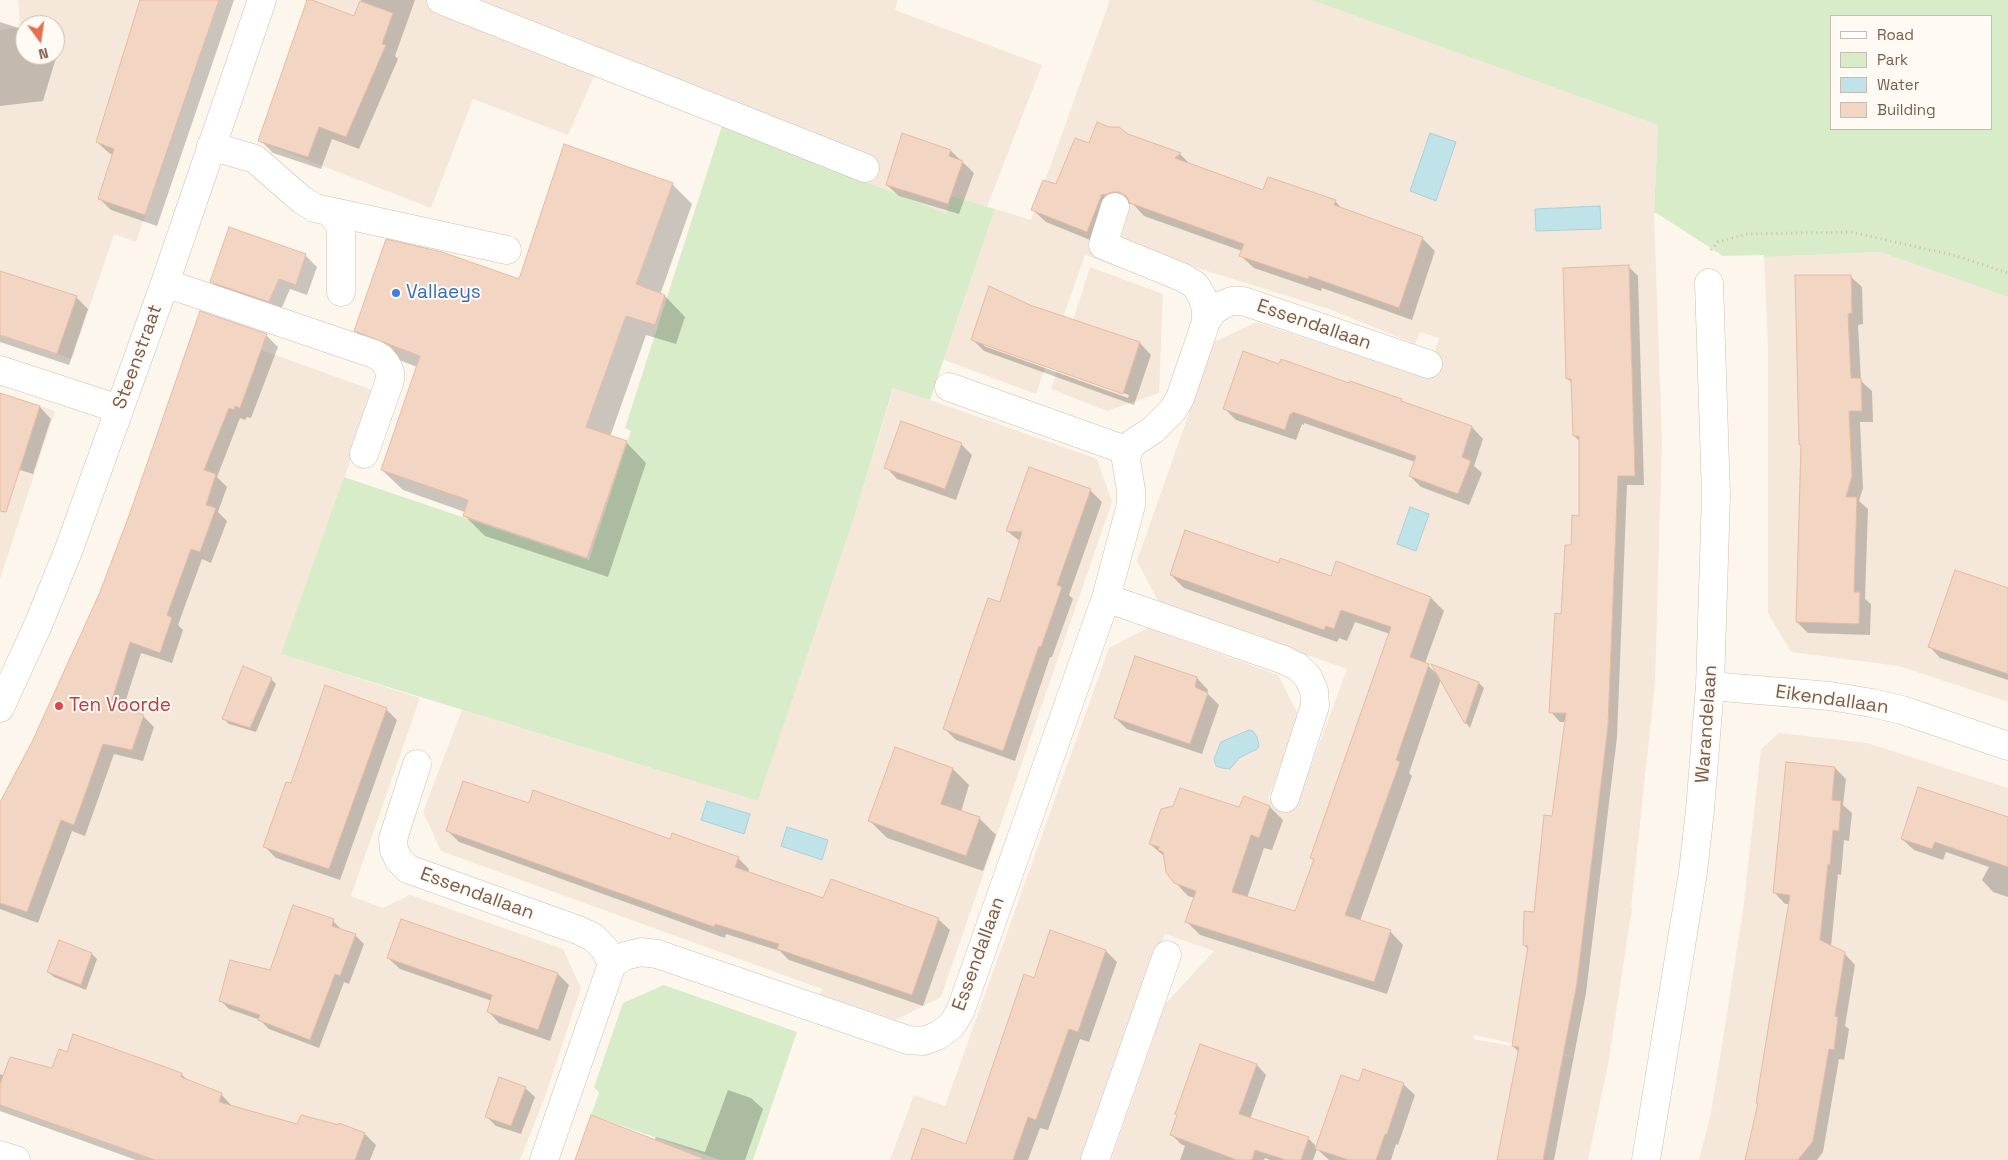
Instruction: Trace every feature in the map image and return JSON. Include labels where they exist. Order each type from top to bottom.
[{"type":"street","name":"Steenstraat","points":[[4,693],[69,549],[165,284],[262,0]]},
{"type":"street","points":[[441,0],[866,168]]},
{"type":"street","points":[[211,146],[255,159],[310,206],[507,250]]},
{"type":"street","name":"Essendallaan","points":[[1115,207],[1103,244],[1184,278],[1195,285],[1202,296],[1206,309],[1206,322]]},
{"type":"street","points":[[329,211],[339,223],[341,229],[341,292]]},
{"type":"street","points":[[165,284],[374,354],[381,358],[390,372],[390,380],[364,454]]},
{"type":"street","name":"Warandelaan","points":[[1646,1160],[1693,872],[1710,686],[1716,495],[1709,284]]},
{"type":"street","name":"Essendallaan","points":[[417,764],[393,839],[394,850],[399,860],[408,869],[578,930],[593,937],[605,949],[612,964],[625,956],[641,952],[657,954],[908,1040],[923,1041],[938,1036],[951,1026],[960,1012],[1106,598],[1131,505],[1132,490],[1126,460],[1128,451],[1132,443],[1153,430],[1173,410],[1180,398],[1206,322],[1212,312],[1232,301],[1243,301],[1428,364]]},
{"type":"street","points":[[0,370],[119,409]]},
{"type":"street","points":[[950,387],[1128,451]]},
{"type":"street","points":[[1106,598],[1284,660],[1298,667],[1308,677],[1314,691],[1315,706],[1285,798]]},
{"type":"street","name":"Eikendallaan","points":[[1710,686],[1830,696],[1872,703],[1902,710],[2008,746]]},
{"type":"street","points":[[1095,1160],[1167,955]]},
{"type":"street","points":[[544,1160],[612,964]]},
{"type":"street","points":[[0,1155],[16,1160]]},
{"type":"path","points":[[1709,284],[1710,251],[1718,242],[1748,234],[1851,232],[1957,256],[2008,273]]},
{"type":"shaded area","points":[[18,0],[219,0],[157,182],[153,180],[143,209],[147,211],[136,242],[114,234],[72,359],[0,335],[0,30],[15,28],[15,65],[65,65],[65,15],[19,15]]},
{"type":"shaded area","points":[[307,0],[898,0],[895,10],[1042,65],[987,207],[951,196],[946,213],[594,76],[568,135],[473,99],[431,208],[258,141]]},
{"type":"shaded area","points":[[1110,0],[1311,0],[1658,125],[1654,213],[1662,442],[1655,683],[1632,908],[1608,1065],[1588,1160],[1111,1160],[1165,1004],[1214,951],[1165,934],[1116,1060],[1082,1160],[890,1160],[914,1095],[945,1106],[1109,648],[1148,628],[1278,675],[1299,716],[1268,799],[1295,809],[1347,669],[1159,603],[1137,561],[1214,342],[1256,322],[1426,378],[1439,338],[1420,332],[1415,344],[1329,309],[1175,261],[1165,284],[1085,255],[1036,394],[944,360],[995,209],[1031,220]],"holes":[[[1474,1035],[1578,1058],[1474,1039]]]},
{"type":"shaded area","points":[[1880,252],[2008,297],[2008,702],[1899,666],[1791,652],[1768,613],[1768,348],[1764,257]]},
{"type":"shaded area","points":[[1090,267],[1163,294],[1159,393],[1107,411],[1051,389]]},
{"type":"shaded area","points":[[195,326],[375,391],[282,654],[420,698],[351,896],[383,908],[410,895],[563,949],[581,988],[546,1094],[520,1160],[165,1160],[0,1106],[0,804],[83,651]]},
{"type":"shaded area","points":[[894,387],[1097,459],[1112,502],[941,997],[896,1020],[820,995],[822,989],[441,851],[423,812],[462,710],[758,801],[854,518]]},
{"type":"shaded area","points":[[0,393],[55,411],[0,579]]},
{"type":"shaded area","points":[[1779,733],[1867,743],[2008,788],[2008,1160],[1699,1160],[1710,1118],[1743,910],[1761,749]]},
{"type":"green space","points":[[1311,0],[2008,0],[2008,297],[1880,252],[1764,257],[1764,255],[1723,256],[1654,213],[1658,125]]},
{"type":"green space","points":[[722,126],[946,213],[951,196],[995,209],[930,400],[893,388],[854,518],[758,801],[281,654],[344,477],[589,560],[631,431],[625,428]]},
{"type":"green space","points":[[664,985],[797,1032],[753,1160],[720,1160],[591,1115],[599,1093],[594,1087],[623,1003]]},
{"type":"water","points":[[1430,133],[1456,142],[1436,201],[1410,191]]},
{"type":"water","points":[[1600,206],[1601,229],[1536,231],[1535,209]]},
{"type":"water","points":[[1410,507],[1429,514],[1416,551],[1397,544]]},
{"type":"water","points":[[1249,730],[1253,731],[1257,737],[1259,745],[1257,749],[1239,758],[1230,769],[1216,766],[1214,759],[1221,742]]},
{"type":"water","points":[[707,801],[750,814],[744,834],[701,820]]},
{"type":"water","points":[[787,827],[828,840],[822,860],[781,846]]},
{"type":"building","points":[[140,0],[219,0],[145,215],[98,199],[114,149],[96,142]]},
{"type":"building","points":[[307,0],[312,0],[354,16],[360,1],[393,13],[382,44],[386,45],[346,137],[319,127],[308,157],[258,141]]},
{"type":"building","points":[[1097,122],[1109,127],[1119,127],[1128,134],[1181,153],[1175,158],[1263,190],[1268,177],[1336,200],[1334,205],[1423,237],[1399,308],[1309,276],[1308,279],[1239,256],[1244,244],[1130,203],[1126,196],[1119,192],[1102,194],[1087,232],[1031,210],[1043,180],[1056,184],[1075,138],[1089,143]]},
{"type":"building","points":[[902,133],[951,150],[949,156],[963,161],[948,204],[886,185]]},
{"type":"building","points":[[564,144],[673,183],[636,284],[665,295],[655,325],[626,316],[586,427],[627,441],[587,558],[463,516],[468,500],[381,470],[420,356],[354,331],[386,239],[442,252],[519,279]]},
{"type":"building","points":[[229,227],[306,254],[296,285],[279,279],[269,302],[210,282]]},
{"type":"building","points":[[1629,265],[1635,476],[1618,476],[1608,726],[1577,983],[1543,1160],[1497,1160],[1519,1047],[1512,1046],[1528,946],[1523,945],[1524,911],[1534,912],[1544,815],[1552,816],[1566,713],[1549,713],[1555,613],[1561,614],[1565,545],[1571,545],[1572,515],[1579,516],[1579,436],[1573,436],[1571,379],[1566,379],[1563,268]]},
{"type":"building","points":[[0,271],[77,296],[57,354],[0,335]]},
{"type":"building","points":[[1795,275],[1851,275],[1852,313],[1848,314],[1851,378],[1861,378],[1862,411],[1849,411],[1852,476],[1846,497],[1857,497],[1854,592],[1860,592],[1859,624],[1796,622],[1801,445],[1799,445]]},
{"type":"building","points":[[989,286],[1030,305],[1140,342],[1123,394],[971,340]]},
{"type":"building","points":[[200,311],[267,334],[240,408],[235,406],[234,410],[229,408],[204,470],[216,474],[206,505],[216,508],[200,552],[191,549],[167,615],[172,618],[160,653],[130,642],[111,703],[144,715],[132,750],[103,744],[74,825],[61,820],[27,912],[0,903],[0,802],[32,742],[100,592],[130,513]]},
{"type":"building","points":[[1243,351],[1279,364],[1281,359],[1349,383],[1350,381],[1472,426],[1462,457],[1471,461],[1458,494],[1409,476],[1416,456],[1293,412],[1290,414],[1285,430],[1223,409]]},
{"type":"building","points":[[0,393],[40,406],[6,512],[0,511]]},
{"type":"building","points":[[901,421],[962,443],[945,489],[884,468]]},
{"type":"building","points":[[1029,467],[1091,489],[1057,585],[1062,587],[1041,647],[1039,646],[1003,751],[943,729],[988,598],[1000,602],[1022,532],[1006,531]]},
{"type":"building","points":[[1185,530],[1279,563],[1280,558],[1331,576],[1336,561],[1431,597],[1410,657],[1429,664],[1396,760],[1400,762],[1345,915],[1391,930],[1374,982],[1185,922],[1196,891],[1174,883],[1166,872],[1163,852],[1158,850],[1159,847],[1149,844],[1161,809],[1173,806],[1180,788],[1239,807],[1244,796],[1270,806],[1259,838],[1251,835],[1232,892],[1295,911],[1314,859],[1310,858],[1391,627],[1341,610],[1334,629],[1326,626],[1324,630],[1170,575]]},
{"type":"building","points":[[1955,570],[2008,588],[2008,674],[1928,647]]},
{"type":"building","points":[[1135,656],[1197,677],[1195,687],[1208,693],[1190,744],[1114,718]]},
{"type":"building","points":[[1431,664],[1479,682],[1465,724]]},
{"type":"building","points":[[243,666],[272,678],[250,728],[222,719]]},
{"type":"building","points":[[325,685],[387,708],[329,869],[263,847],[286,782],[291,783]]},
{"type":"building","points":[[895,747],[953,768],[941,804],[980,817],[966,856],[868,821]]},
{"type":"building","points":[[1786,762],[1835,767],[1832,800],[1841,801],[1839,831],[1833,830],[1820,940],[1845,952],[1835,1016],[1838,1017],[1834,1050],[1829,1049],[1813,1141],[1798,1160],[1745,1160],[1758,1103],[1756,1103],[1790,895],[1773,893]]},
{"type":"building","points":[[463,781],[529,803],[533,790],[670,839],[672,833],[739,857],[735,867],[823,898],[831,879],[939,918],[912,995],[777,949],[779,944],[715,924],[714,927],[446,831]]},
{"type":"building","points":[[1918,787],[2008,817],[2008,867],[1935,842],[1932,849],[1901,839]]},
{"type":"building","points":[[293,905],[334,919],[332,926],[356,934],[340,976],[335,974],[310,1040],[258,1020],[260,1015],[219,1001],[230,960],[270,970]]},
{"type":"building","points":[[401,919],[558,973],[538,1030],[487,1012],[492,995],[387,958]]},
{"type":"building","points":[[1050,930],[1106,950],[1078,1032],[1069,1029],[1036,1120],[1028,1117],[1013,1160],[911,1160],[922,1128],[966,1144],[1024,974],[1034,978]]},
{"type":"building","points":[[59,940],[92,953],[81,985],[47,972]]},
{"type":"building","points":[[73,1034],[182,1073],[181,1077],[222,1093],[219,1102],[297,1124],[301,1115],[339,1125],[339,1123],[365,1133],[355,1160],[155,1160],[0,1105],[0,1084],[10,1057],[52,1068],[59,1049],[67,1052]]},
{"type":"building","points":[[1200,1044],[1257,1064],[1239,1114],[1309,1137],[1301,1160],[1286,1160],[1255,1150],[1252,1160],[1237,1160],[1170,1135],[1177,1115],[1175,1114]]},
{"type":"building","points":[[1363,1069],[1404,1083],[1376,1160],[1349,1160],[1315,1149],[1341,1075],[1359,1081]]},
{"type":"building","points":[[499,1077],[526,1087],[511,1126],[485,1117]]},
{"type":"building","points":[[591,1115],[702,1158],[702,1160],[575,1160]]},
{"type":"place","name":"Vallaeys","points":[[396,293]]},
{"type":"place","name":"Ten Voorde","points":[[59,706]]}]
